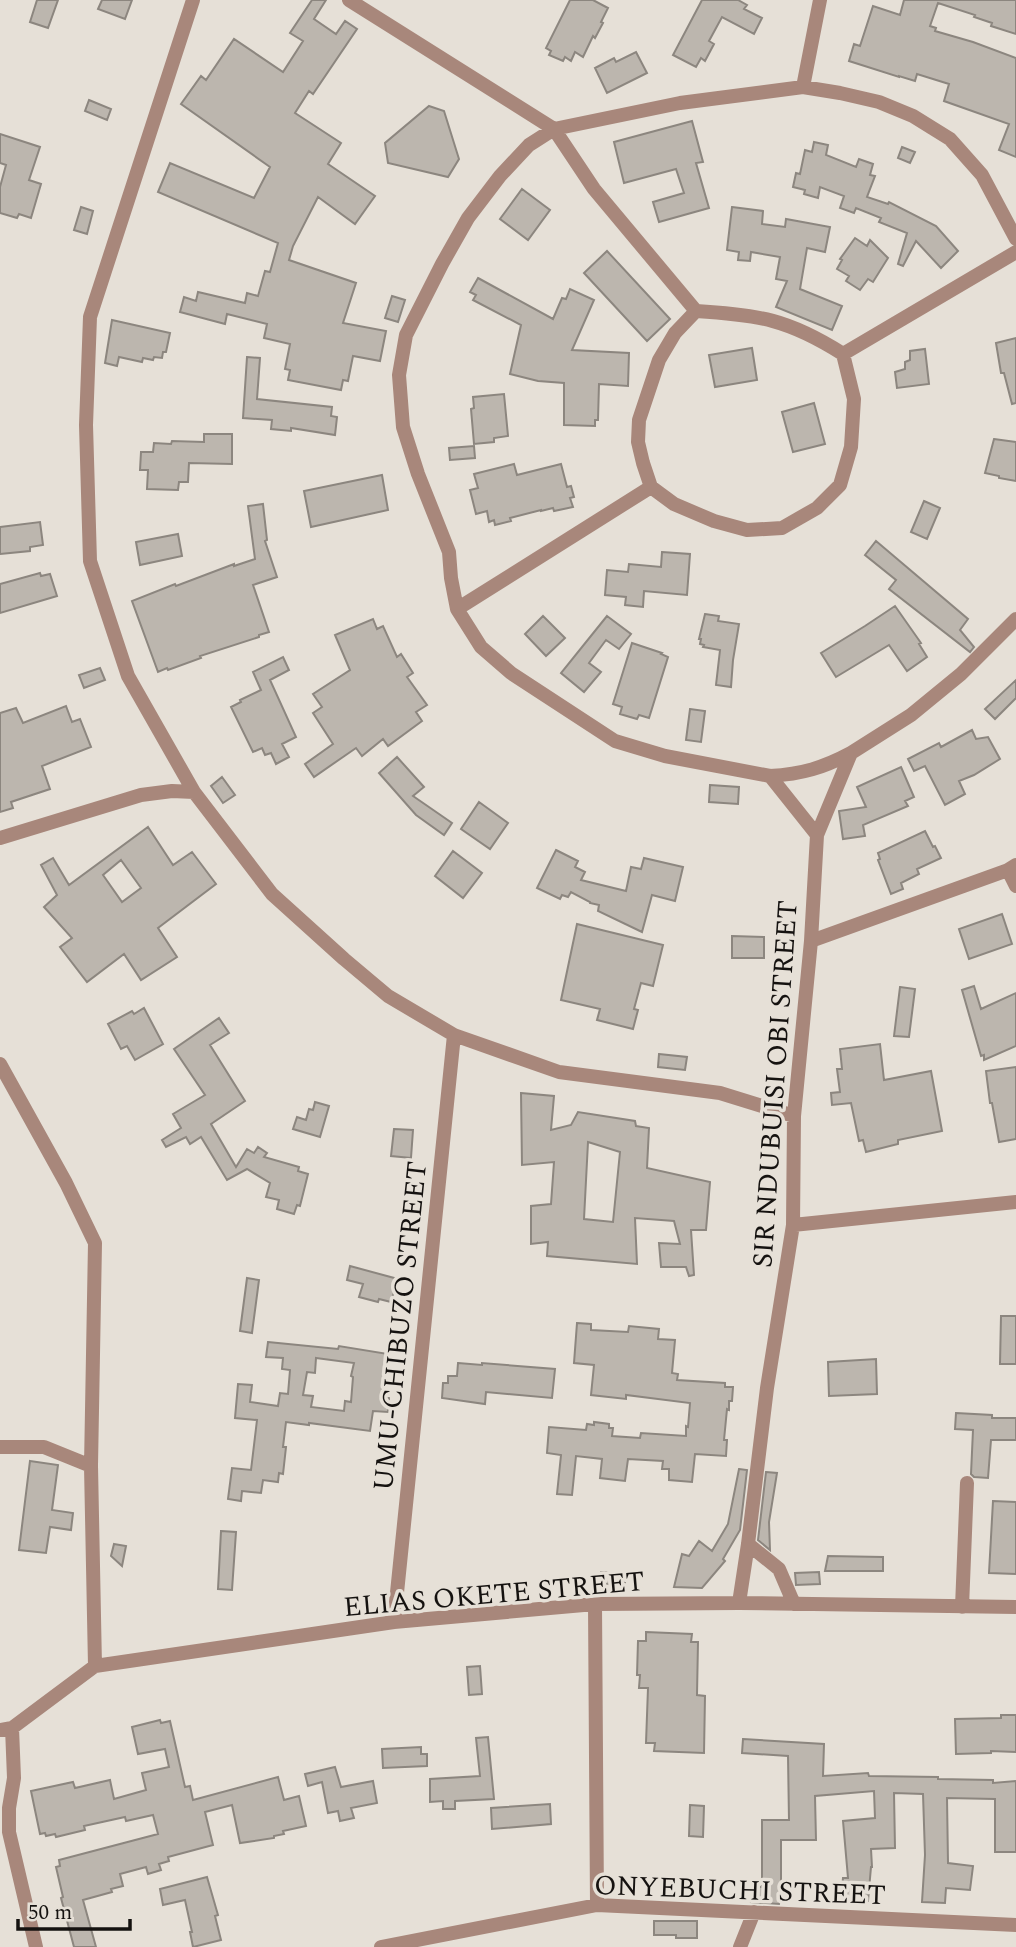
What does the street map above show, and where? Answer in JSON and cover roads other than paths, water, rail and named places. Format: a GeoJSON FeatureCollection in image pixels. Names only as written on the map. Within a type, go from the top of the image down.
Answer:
{"type":"FeatureCollection","features":[{"type":"Feature","properties":{"kind":"street"},"geometry":{"type":"LineString","coordinates":[[193,0],[90,317],[86,425],[90,561],[128,676],[194,792],[272,894],[388,996],[454,1035],[559,1072],[720,1093],[794,1116]]}},
{"type":"Feature","properties":{"kind":"street"},"geometry":{"type":"LineString","coordinates":[[349,0],[554,130],[594,189],[696,311],[740,314],[783,322],[803,330],[843,354],[853,399],[851,447],[840,485],[817,508],[782,528],[747,530],[714,521],[674,504],[651,487],[638,442],[639,420],[659,360],[675,333],[696,311]]}},
{"type":"Feature","properties":{"kind":"street"},"geometry":{"type":"LineString","coordinates":[[803,87],[820,0]]}},
{"type":"Feature","properties":{"kind":"street"},"geometry":{"type":"LineString","coordinates":[[1016,239],[982,175],[950,139],[913,116],[879,102],[803,87],[680,103],[554,130],[529,145],[500,176],[468,218],[406,335],[399,375],[403,427],[418,474],[449,552],[457,609],[481,646],[511,673],[615,741],[665,756],[770,776],[814,770],[851,753],[911,715],[961,674],[1016,619]]}},
{"type":"Feature","properties":{"kind":"street"},"geometry":{"type":"LineString","coordinates":[[843,354],[1016,252]]}},
{"type":"Feature","properties":{"kind":"street"},"geometry":{"type":"LineString","coordinates":[[457,609],[651,487]]}},
{"type":"Feature","properties":{"kind":"street","name":"SIR NDUBUISI OBI STREET"},"geometry":{"type":"LineString","coordinates":[[739,1604],[767,1388],[793,1225],[794,1116],[811,940],[817,835],[851,753]]}},
{"type":"Feature","properties":{"kind":"street"},"geometry":{"type":"LineString","coordinates":[[770,776],[817,835]]}},
{"type":"Feature","properties":{"kind":"street"},"geometry":{"type":"LineString","coordinates":[[0,838],[141,795],[172,791],[194,792]]}},
{"type":"Feature","properties":{"kind":"street"},"geometry":{"type":"LineString","coordinates":[[811,940],[1012,867],[1016,886]]}},
{"type":"Feature","properties":{"kind":"street","name":"UMU-CHIBUZO STREET"},"geometry":{"type":"LineString","coordinates":[[394,1622],[454,1035]]}},
{"type":"Feature","properties":{"kind":"street"},"geometry":{"type":"LineString","coordinates":[[0,1064],[66,1183],[95,1242],[91,1466],[95,1665]]}},
{"type":"Feature","properties":{"kind":"street"},"geometry":{"type":"LineString","coordinates":[[793,1225],[1016,1202]]}},
{"type":"Feature","properties":{"kind":"street"},"geometry":{"type":"LineString","coordinates":[[0,1447],[44,1447],[91,1466]]}},
{"type":"Feature","properties":{"kind":"street"},"geometry":{"type":"LineString","coordinates":[[962,1606],[967,1483]]}},
{"type":"Feature","properties":{"kind":"street"},"geometry":{"type":"LineString","coordinates":[[748,1545],[779,1569],[794,1604]]}},
{"type":"Feature","properties":{"kind":"street"},"geometry":{"type":"LineString","coordinates":[[595,1604],[597,1905]]}},
{"type":"Feature","properties":{"kind":"street","name":"ELIAS OKETE STREET"},"geometry":{"type":"LineString","coordinates":[[6,1729],[95,1665],[394,1622],[595,1604],[1016,1607]]}},
{"type":"Feature","properties":{"kind":"street"},"geometry":{"type":"LineString","coordinates":[[6,1729],[14,1778],[9,1808],[9,1832],[36,1947]]}},
{"type":"Feature","properties":{"kind":"street","name":"ONYEBUCHI STREET"},"geometry":{"type":"LineString","coordinates":[[381,1947],[442,1941],[597,1905],[1016,1925]]}},
{"type":"Feature","properties":{"kind":"street"},"geometry":{"type":"LineString","coordinates":[[740,1947],[754,1912]]}}]}
